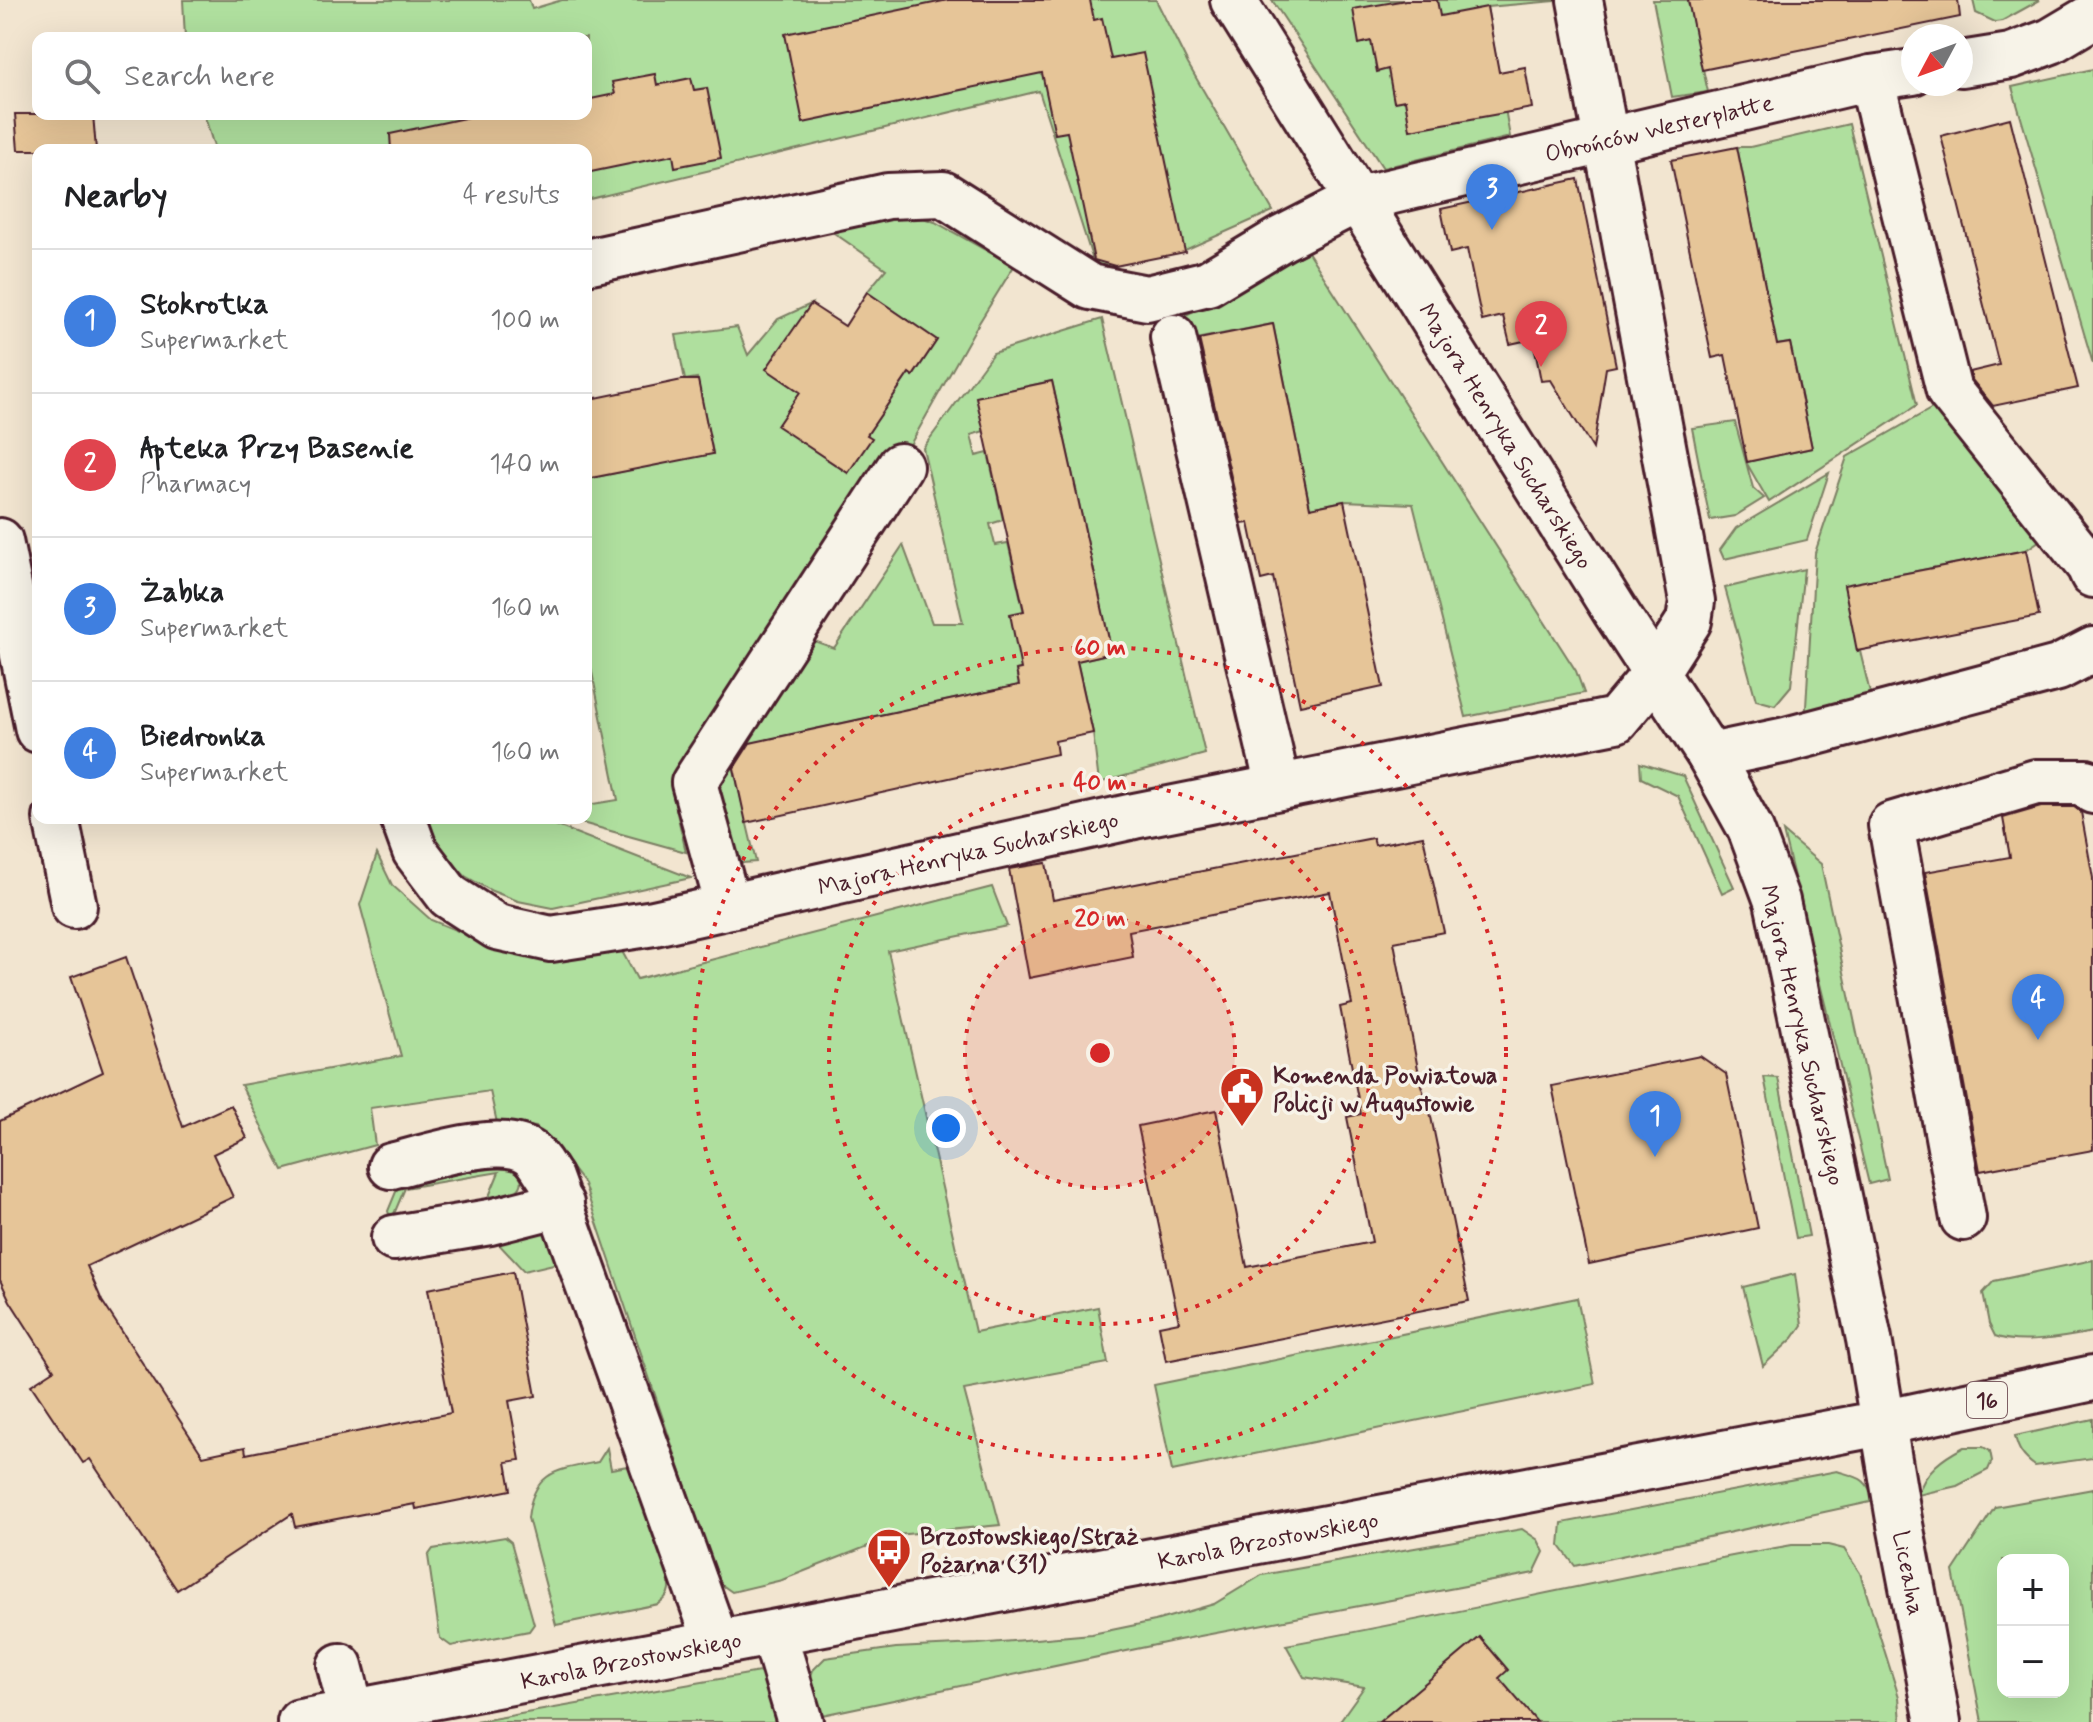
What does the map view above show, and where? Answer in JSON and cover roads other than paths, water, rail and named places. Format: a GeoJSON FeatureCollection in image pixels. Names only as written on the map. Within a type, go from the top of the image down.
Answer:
{"type":"FeatureCollection","features":[{"type":"Feature","properties":{"kind":"street","name":"Majora Henryka Sucharskiego"},"geometry":{"type":"LineString","coordinates":[[1233,0],[1615,611],[1657,671],[1750,828],[1777,901],[1869,1339],[1882,1423]]}},
{"type":"Feature","properties":{"kind":"street"},"geometry":{"type":"LineString","coordinates":[[1580,0],[1692,601],[1689,621],[1657,671]]}},
{"type":"Feature","properties":{"kind":"street"},"geometry":{"type":"LineString","coordinates":[[1973,62],[2011,56],[2051,41],[2093,16]]}},
{"type":"Feature","properties":{"kind":"street","name":"Obrońców Westerplatte"},"geometry":{"type":"LineString","coordinates":[[1359,199],[1892,75]]}},
{"type":"Feature","properties":{"kind":"street"},"geometry":{"type":"LineString","coordinates":[[1892,75],[1949,391],[2093,575]]}},
{"type":"Feature","properties":{"kind":"street"},"geometry":{"type":"LineString","coordinates":[[592,261],[888,196],[943,194],[1090,287],[1147,298],[1208,283],[1281,239],[1359,199]]}},
{"type":"Feature","properties":{"kind":"street"},"geometry":{"type":"LineString","coordinates":[[1173,337],[1278,787]]}},
{"type":"Feature","properties":{"kind":"street"},"geometry":{"type":"LineString","coordinates":[[728,906],[694,783],[900,466]]}},
{"type":"Feature","properties":{"kind":"street"},"geometry":{"type":"LineString","coordinates":[[0,541],[32,700]]}},
{"type":"Feature","properties":{"kind":"street"},"geometry":{"type":"LineString","coordinates":[[1710,756],[1786,740],[2058,668],[2093,650]]}},
{"type":"Feature","properties":{"kind":"street","name":"Majora Henryka Sucharskiego"},"geometry":{"type":"LineString","coordinates":[[405,824],[415,851],[449,896],[497,927],[551,939],[654,923],[1134,816],[1616,720],[1657,671]]}},
{"type":"Feature","properties":{"kind":"street"},"geometry":{"type":"LineString","coordinates":[[1963,1218],[1891,825],[2036,782],[2086,782],[2093,791]]}},
{"type":"Feature","properties":{"kind":"street"},"geometry":{"type":"LineString","coordinates":[[57,824],[74,906]]}},
{"type":"Feature","properties":{"kind":"street"},"geometry":{"type":"LineString","coordinates":[[391,1166],[489,1144],[512,1144],[532,1153],[550,1178],[717,1644]]}},
{"type":"Feature","properties":{"kind":"street"},"geometry":{"type":"LineString","coordinates":[[394,1238],[490,1222],[561,1204]]}},
{"type":"Feature","properties":{"kind":"street","name":"Karola Brzostowskiego"},"geometry":{"type":"LineString","coordinates":[[300,1722],[1882,1423],[2093,1378]]}},
{"type":"Feature","properties":{"kind":"street","name":"Licealna"},"geometry":{"type":"LineString","coordinates":[[1882,1423],[1938,1722]]}},
{"type":"Feature","properties":{"kind":"street"},"geometry":{"type":"LineString","coordinates":[[774,1634],[800,1722]]}},
{"type":"Feature","properties":{"kind":"street"},"geometry":{"type":"LineString","coordinates":[[340,1666],[352,1713]]}},
{"type":"Feature","properties":{"kind":"place","name":"Żabka"},"geometry":{"type":"Point","coordinates":[1492,230]}},
{"type":"Feature","properties":{"kind":"place","name":"Apteka Przy Basenie"},"geometry":{"type":"Point","coordinates":[1541,367]}},
{"type":"Feature","properties":{"kind":"place","name":"Biedronka"},"geometry":{"type":"Point","coordinates":[2038,1040]}},
{"type":"Feature","properties":{"kind":"place","name":"Komenda Powiatowa Policji w Augustowie"},"geometry":{"type":"Point","coordinates":[1242,1128]}},
{"type":"Feature","properties":{"kind":"place","name":"Stokrotka"},"geometry":{"type":"Point","coordinates":[1655,1157]}},
{"type":"Feature","properties":{"kind":"place","name":"Brzostowskiego/Straż Pożarna (31)"},"geometry":{"type":"Point","coordinates":[889,1589]}}]}
